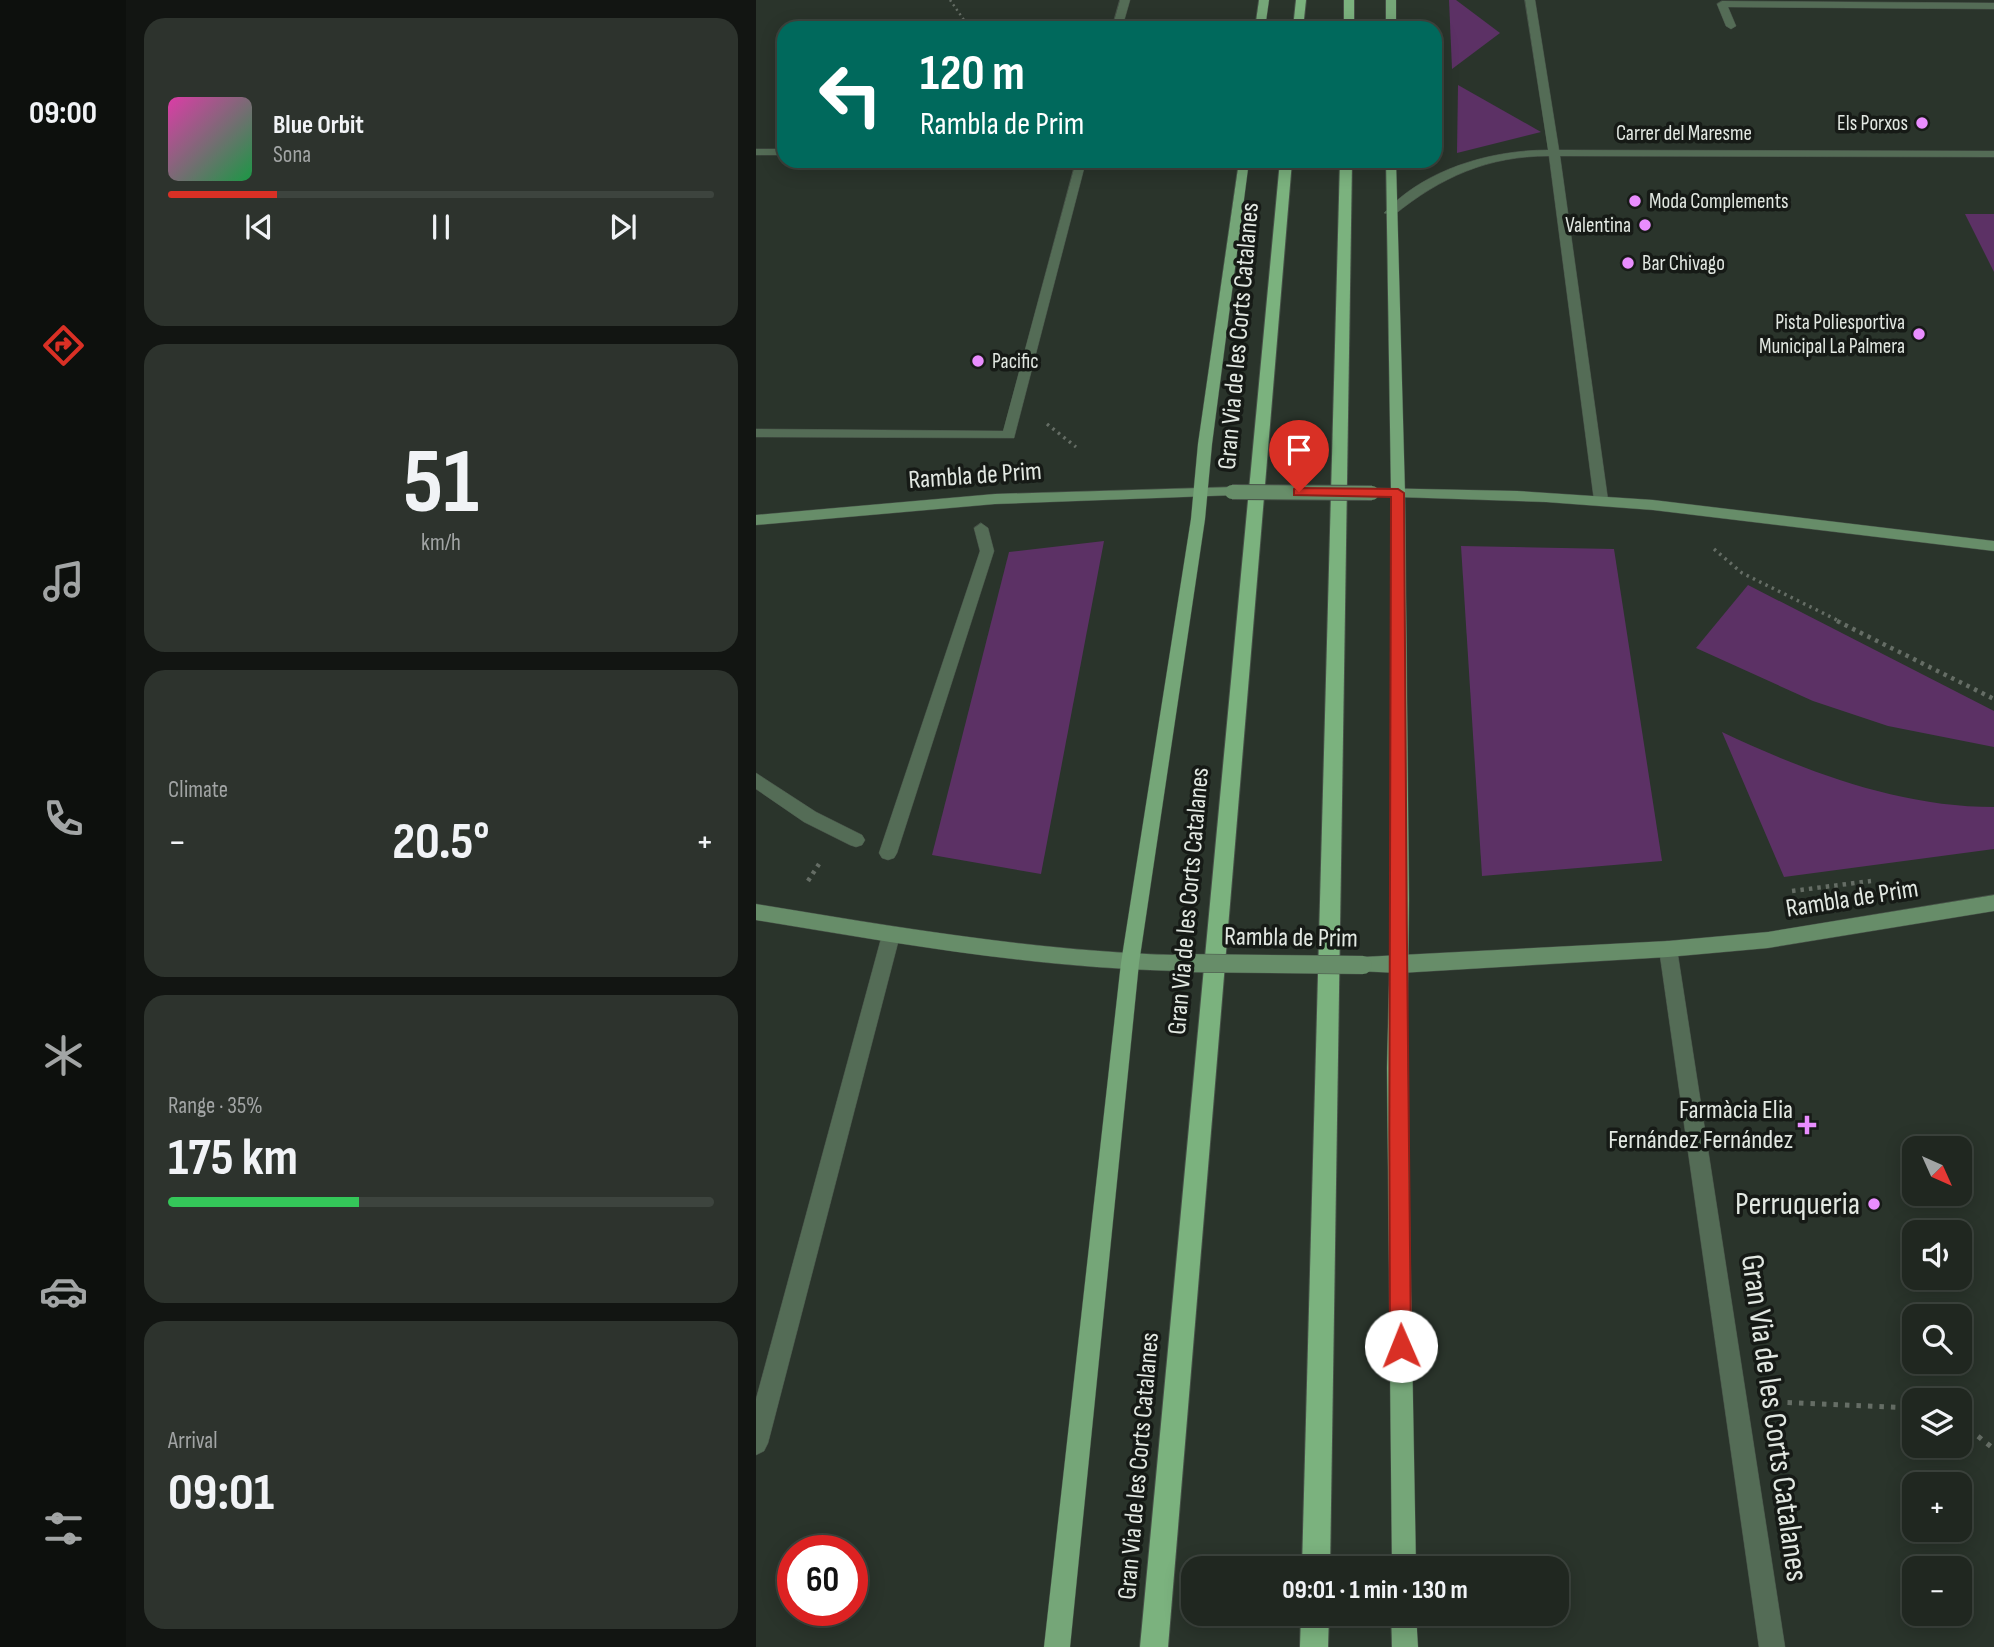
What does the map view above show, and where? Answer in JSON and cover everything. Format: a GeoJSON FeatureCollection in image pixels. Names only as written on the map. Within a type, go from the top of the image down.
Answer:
{"type":"FeatureCollection","features":[{"type":"Feature","properties":{"kind":"highway"},"geometry":{"type":"LineString","coordinates":[[1299,21],[1301,0]]}},
{"type":"Feature","properties":{"kind":"highway"},"geometry":{"type":"LineString","coordinates":[[1349,0],[1349,21]]}},
{"type":"Feature","properties":{"kind":"highway","name":"Gran Via de les Corts Catalanes"},"geometry":{"type":"LineString","coordinates":[[1154,1647],[1285,168]]}},
{"type":"Feature","properties":{"kind":"highway"},"geometry":{"type":"LineString","coordinates":[[1316,1556],[1346,168]]}},
{"type":"Feature","properties":{"kind":"highway"},"geometry":{"type":"LineString","coordinates":[[1314,1647],[1315,1626]]}},
{"type":"Feature","properties":{"kind":"main road"},"geometry":{"type":"LineString","coordinates":[[1261,21],[1264,0]]}},
{"type":"Feature","properties":{"kind":"main road"},"geometry":{"type":"LineString","coordinates":[[1391,0],[1391,21]]}},
{"type":"Feature","properties":{"kind":"main road"},"geometry":{"type":"LineString","coordinates":[[1057,1647],[1130,963],[1196,532],[1199,492],[1243,168]]}},
{"type":"Feature","properties":{"kind":"main road"},"geometry":{"type":"LineString","coordinates":[[1391,168],[1398,493],[1400,965],[1397,1068],[1404,1556]]}},
{"type":"Feature","properties":{"kind":"main road","name":"Rambla de Prim"},"geometry":{"type":"LineString","coordinates":[[756,520],[995,499],[1199,492],[1492,494],[1601,500],[1718,511],[1994,546]]}},
{"type":"Feature","properties":{"kind":"main road","name":"Rambla de Prim"},"geometry":{"type":"LineString","coordinates":[[756,912],[891,935],[1130,963],[1400,965],[1668,949],[1768,940],[1994,903]]}},
{"type":"Feature","properties":{"kind":"main road"},"geometry":{"type":"LineString","coordinates":[[1405,1626],[1405,1647]]}},
{"type":"Feature","properties":{"kind":"street"},"geometry":{"type":"LineString","coordinates":[[1119,21],[1125,0]]}},
{"type":"Feature","properties":{"kind":"street"},"geometry":{"type":"LineString","coordinates":[[1530,0],[1554,152],[1601,500]]}},
{"type":"Feature","properties":{"kind":"street"},"geometry":{"type":"LineString","coordinates":[[1731,26],[1721,2],[1994,6]]}},
{"type":"Feature","properties":{"kind":"street"},"geometry":{"type":"LineString","coordinates":[[756,152],[777,152]]}},
{"type":"Feature","properties":{"kind":"street","name":"Carrer del Maresme"},"geometry":{"type":"LineString","coordinates":[[1390,213],[1412,194],[1457,170],[1497,157],[1554,152],[1994,153]]}},
{"type":"Feature","properties":{"kind":"street","name":"Rambla de Prim"},"geometry":{"type":"LineString","coordinates":[[756,433],[1009,435],[1079,168]]}},
{"type":"Feature","properties":{"kind":"street","name":"Rambla de Prim"},"geometry":{"type":"LineString","coordinates":[[888,853],[987,551],[981,528]]}},
{"type":"Feature","properties":{"kind":"street"},"geometry":{"type":"LineString","coordinates":[[756,780],[810,817],[856,840]]}},
{"type":"Feature","properties":{"kind":"street"},"geometry":{"type":"LineString","coordinates":[[756,1443],[891,935]]}},
{"type":"Feature","properties":{"kind":"street","name":"Gran Via de les Corts Catalanes"},"geometry":{"type":"LineString","coordinates":[[1668,949],[1772,1647]]}},
{"type":"Feature","properties":{"kind":"path"},"geometry":{"type":"LineString","coordinates":[[950,0],[964,21]]}},
{"type":"Feature","properties":{"kind":"path"},"geometry":{"type":"LineString","coordinates":[[1046,424],[1076,447]]}},
{"type":"Feature","properties":{"kind":"path"},"geometry":{"type":"LineString","coordinates":[[1714,549],[1742,573],[1994,699]]}},
{"type":"Feature","properties":{"kind":"path"},"geometry":{"type":"LineString","coordinates":[[1776,1402],[1902,1407]]}},
{"type":"Feature","properties":{"kind":"path"},"geometry":{"type":"LineString","coordinates":[[1972,1432],[1994,1450]]}},
{"type":"Feature","properties":{"kind":"shaded area"},"geometry":{"type":"Polygon","coordinates":[[[1449,0],[1456,0],[1500,33],[1452,69],[1449,0]]]}},
{"type":"Feature","properties":{"kind":"shaded area"},"geometry":{"type":"Polygon","coordinates":[[[1458,85],[1541,132],[1457,153],[1458,85]]]}},
{"type":"Feature","properties":{"kind":"shaded area"},"geometry":{"type":"Polygon","coordinates":[[[1965,214],[1994,214],[1994,272],[1965,214]]]}},
{"type":"Feature","properties":{"kind":"shaded area"},"geometry":{"type":"Polygon","coordinates":[[[1104,541],[1041,874],[932,855],[1009,552],[1104,541]]]}},
{"type":"Feature","properties":{"kind":"shaded area"},"geometry":{"type":"Polygon","coordinates":[[[1461,546],[1614,549],[1662,861],[1482,876],[1461,546]]]}},
{"type":"Feature","properties":{"kind":"shaded area"},"geometry":{"type":"Polygon","coordinates":[[[1748,585],[1994,711],[1994,747],[1888,726],[1813,701],[1696,648],[1748,585]]]}},
{"type":"Feature","properties":{"kind":"shaded area"},"geometry":{"type":"Polygon","coordinates":[[[1722,732],[1787,761],[1854,785],[1923,801],[1994,807],[1994,849],[1784,877],[1722,732]]]}},
{"type":"Feature","properties":{"kind":"place","name":"Els Porxos"},"geometry":{"type":"Point","coordinates":[1922,123]}},
{"type":"Feature","properties":{"kind":"place","name":"Moda Complements"},"geometry":{"type":"Point","coordinates":[1635,201]}},
{"type":"Feature","properties":{"kind":"place","name":"Valentina"},"geometry":{"type":"Point","coordinates":[1645,225]}},
{"type":"Feature","properties":{"kind":"place","name":"Bar Chivago"},"geometry":{"type":"Point","coordinates":[1628,263]}},
{"type":"Feature","properties":{"kind":"place","name":"Pista Poliesportiva Municipal La Palmera"},"geometry":{"type":"Point","coordinates":[1919,334]}},
{"type":"Feature","properties":{"kind":"place","name":"Pacific"},"geometry":{"type":"Point","coordinates":[978,361]}},
{"type":"Feature","properties":{"kind":"place","name":"Farmàcia Elia Fernández Fernández"},"geometry":{"type":"Point","coordinates":[1807,1125]}},
{"type":"Feature","properties":{"kind":"place","name":"Perruqueria"},"geometry":{"type":"Point","coordinates":[1874,1204]}},
{"type":"Feature","properties":{"kind":"route"},"geometry":{"type":"LineString","coordinates":[[1299,492],[1398,493],[1400,944],[1397,1068],[1401,1346]]}}]}
